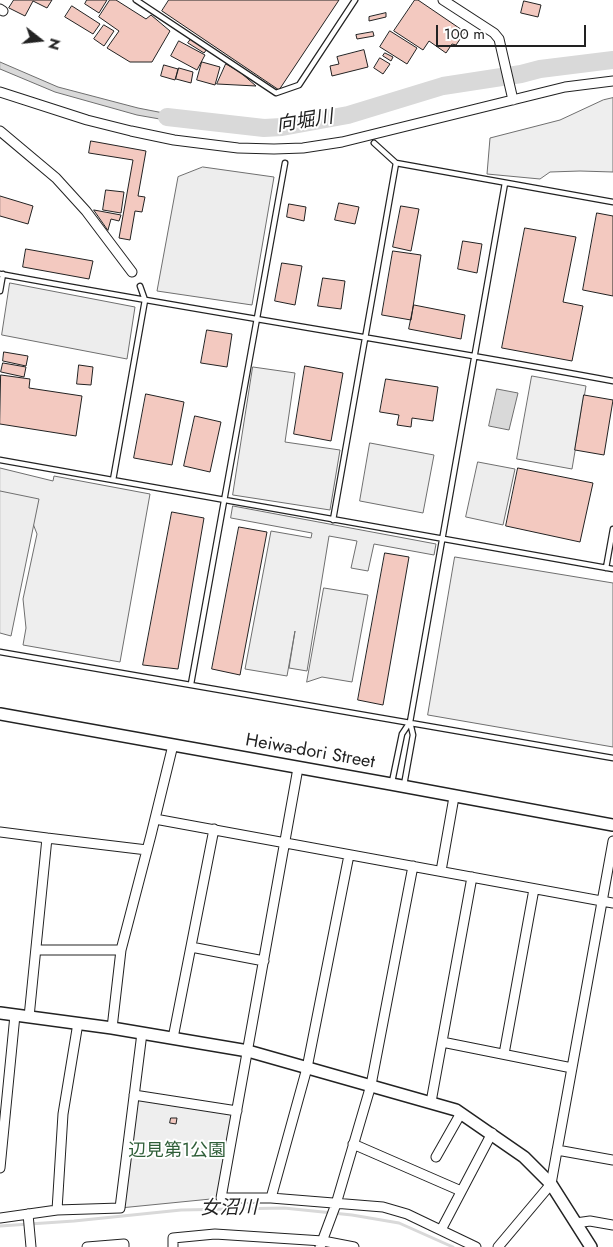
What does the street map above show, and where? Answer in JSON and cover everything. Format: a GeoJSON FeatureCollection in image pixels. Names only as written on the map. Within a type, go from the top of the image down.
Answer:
{"type":"FeatureCollection","features":[{"type":"Feature","properties":{"kind":"street"},"geometry":{"type":"LineString","coordinates":[[443,0],[494,33],[499,39],[512,96]]}},
{"type":"Feature","properties":{"kind":"street"},"geometry":{"type":"LineString","coordinates":[[0,92],[87,120],[131,131],[183,141],[238,148],[274,149],[303,148],[342,142],[512,96],[613,81]]}},
{"type":"Feature","properties":{"kind":"street"},"geometry":{"type":"LineString","coordinates":[[0,131],[56,178],[86,210],[132,272]]}},
{"type":"Feature","properties":{"kind":"street","name":"Heiwa-dori Street"},"geometry":{"type":"LineString","coordinates":[[0,714],[613,825]]}},
{"type":"Feature","properties":{"kind":"street"},"geometry":{"type":"LineString","coordinates":[[112,1028],[121,950],[173,745]]}},
{"type":"Feature","properties":{"kind":"street"},"geometry":{"type":"LineString","coordinates":[[298,768],[221,1198],[271,1198],[383,1207],[407,1214],[476,1247]]}},
{"type":"Feature","properties":{"kind":"street"},"geometry":{"type":"LineString","coordinates":[[441,871],[454,797]]}},
{"type":"Feature","properties":{"kind":"street"},"geometry":{"type":"LineString","coordinates":[[155,818],[613,903]]}},
{"type":"Feature","properties":{"kind":"street"},"geometry":{"type":"LineString","coordinates":[[173,1038],[214,830]]}},
{"type":"Feature","properties":{"kind":"street"},"geometry":{"type":"LineString","coordinates":[[0,832],[147,850]]}},
{"type":"Feature","properties":{"kind":"street"},"geometry":{"type":"LineString","coordinates":[[29,1017],[47,838]]}},
{"type":"Feature","properties":{"kind":"street"},"geometry":{"type":"LineString","coordinates":[[498,1247],[551,1184],[613,842]]}},
{"type":"Feature","properties":{"kind":"street"},"geometry":{"type":"LineString","coordinates":[[271,1198],[307,1068],[349,854]]}},
{"type":"Feature","properties":{"kind":"street"},"geometry":{"type":"LineString","coordinates":[[322,1244],[336,1204],[370,1085],[412,866]]}},
{"type":"Feature","properties":{"kind":"street"},"geometry":{"type":"LineString","coordinates":[[431,1102],[472,877]]}},
{"type":"Feature","properties":{"kind":"street"},"geometry":{"type":"LineString","coordinates":[[504,1054],[534,888]]}},
{"type":"Feature","properties":{"kind":"street"},"geometry":{"type":"LineString","coordinates":[[191,947],[264,961]]}},
{"type":"Feature","properties":{"kind":"street"},"geometry":{"type":"LineString","coordinates":[[36,950],[121,950]]}},
{"type":"Feature","properties":{"kind":"street"},"geometry":{"type":"LineString","coordinates":[[0,1013],[112,1028],[248,1051],[456,1110],[492,1133],[524,1157],[551,1184],[591,1247]]}},
{"type":"Feature","properties":{"kind":"street"},"geometry":{"type":"LineString","coordinates":[[0,1168],[15,1015]]}},
{"type":"Feature","properties":{"kind":"street"},"geometry":{"type":"LineString","coordinates":[[57,1210],[63,1114],[78,1023]]}},
{"type":"Feature","properties":{"kind":"street"},"geometry":{"type":"LineString","coordinates":[[0,1218],[57,1210],[120,1208],[142,1033]]}},
{"type":"Feature","properties":{"kind":"street"},"geometry":{"type":"LineString","coordinates":[[442,1042],[572,1068]]}},
{"type":"Feature","properties":{"kind":"street"},"geometry":{"type":"LineString","coordinates":[[134,1095],[237,1111]]}},
{"type":"Feature","properties":{"kind":"street"},"geometry":{"type":"LineString","coordinates":[[436,1157],[461,1113]]}},
{"type":"Feature","properties":{"kind":"street"},"geometry":{"type":"LineString","coordinates":[[440,1230],[492,1133]]}},
{"type":"Feature","properties":{"kind":"street"},"geometry":{"type":"LineString","coordinates":[[353,1144],[461,1191]]}},
{"type":"Feature","properties":{"kind":"street"},"geometry":{"type":"LineString","coordinates":[[557,1150],[613,1160]]}},
{"type":"Feature","properties":{"kind":"street"},"geometry":{"type":"LineString","coordinates":[[28,1214],[31,1247]]}},
{"type":"Feature","properties":{"kind":"street"},"geometry":{"type":"LineString","coordinates":[[576,1223],[590,1221],[613,1225]]}},
{"type":"Feature","properties":{"kind":"street"},"geometry":{"type":"LineString","coordinates":[[173,1247],[173,1238],[215,1234],[354,1247]]}},
{"type":"Feature","properties":{"kind":"street"},"geometry":{"type":"LineString","coordinates":[[86,1247],[124,1244],[124,1247]]}},
{"type":"Feature","properties":{"kind":"lane"},"geometry":{"type":"LineString","coordinates":[[136,0],[276,93],[299,85],[355,0]]}},
{"type":"Feature","properties":{"kind":"lane"},"geometry":{"type":"LineString","coordinates":[[374,143],[396,163],[613,202]]}},
{"type":"Feature","properties":{"kind":"lane"},"geometry":{"type":"LineString","coordinates":[[191,684],[285,163]]}},
{"type":"Feature","properties":{"kind":"lane"},"geometry":{"type":"LineString","coordinates":[[333,520],[396,163]]}},
{"type":"Feature","properties":{"kind":"lane"},"geometry":{"type":"LineString","coordinates":[[404,786],[413,735],[410,722],[505,183]]}},
{"type":"Feature","properties":{"kind":"lane"},"geometry":{"type":"LineString","coordinates":[[0,291],[2,274],[256,320],[365,336],[613,381]]}},
{"type":"Feature","properties":{"kind":"lane"},"geometry":{"type":"LineString","coordinates":[[112,480],[145,300],[140,286]]}},
{"type":"Feature","properties":{"kind":"lane"},"geometry":{"type":"LineString","coordinates":[[0,460],[613,569]]}},
{"type":"Feature","properties":{"kind":"lane"},"geometry":{"type":"LineString","coordinates":[[606,568],[613,529]]}},
{"type":"Feature","properties":{"kind":"lane"},"geometry":{"type":"LineString","coordinates":[[0,652],[613,758]]}},
{"type":"Feature","properties":{"kind":"lane"},"geometry":{"type":"LineString","coordinates":[[391,784],[402,734],[410,722]]}},
{"type":"Feature","properties":{"kind":"green space"},"geometry":{"type":"Polygon","coordinates":[[[613,98],[613,172],[550,172],[540,179],[487,174],[490,138],[560,120],[603,100],[613,98]]]}},
{"type":"Feature","properties":{"kind":"green space"},"geometry":{"type":"Polygon","coordinates":[[[253,367],[295,373],[285,442],[340,450],[330,510],[233,495],[253,367]]]}},
{"type":"Feature","properties":{"kind":"green space"},"geometry":{"type":"Polygon","coordinates":[[[532,376],[586,386],[572,469],[517,459],[532,376]]]}},
{"type":"Feature","properties":{"kind":"green space"},"geometry":{"type":"Polygon","coordinates":[[[370,443],[434,455],[423,513],[360,501],[370,443]]]}},
{"type":"Feature","properties":{"kind":"green space"},"geometry":{"type":"Polygon","coordinates":[[[0,468],[53,481],[54,476],[150,494],[120,662],[23,645],[26,628],[23,599],[37,534],[27,508],[0,506],[0,468]]]}},
{"type":"Feature","properties":{"kind":"green space"},"geometry":{"type":"Polygon","coordinates":[[[233,506],[436,544],[434,555],[374,544],[368,571],[351,568],[357,541],[329,536],[307,671],[289,668],[295,631],[287,676],[245,669],[271,531],[311,538],[312,533],[231,518],[233,506]]]}},
{"type":"Feature","properties":{"kind":"green space"},"geometry":{"type":"Polygon","coordinates":[[[455,557],[613,583],[613,747],[428,715],[455,557]]]}},
{"type":"Feature","properties":{"kind":"green space"},"geometry":{"type":"Polygon","coordinates":[[[324,588],[368,595],[352,682],[322,677],[307,682],[324,588]]]}},
{"type":"Feature","properties":{"kind":"green space","name":"辺見第1公園"},"geometry":{"type":"Polygon","coordinates":[[[134,1095],[237,1111],[221,1198],[120,1208],[134,1095]]]}},
{"type":"Feature","properties":{"kind":"shaded area"},"geometry":{"type":"Polygon","coordinates":[[[0,62],[58,87],[138,108],[189,118],[188,124],[137,115],[55,92],[0,69],[0,62]]]}},
{"type":"Feature","properties":{"kind":"shaded area"},"geometry":{"type":"Polygon","coordinates":[[[203,167],[274,177],[252,305],[157,291],[178,177],[203,167]]]}},
{"type":"Feature","properties":{"kind":"shaded area"},"geometry":{"type":"Polygon","coordinates":[[[10,283],[135,307],[127,359],[2,335],[10,283]]]}},
{"type":"Feature","properties":{"kind":"shaded area"},"geometry":{"type":"Polygon","coordinates":[[[497,389],[518,393],[509,430],[489,426],[497,389]]]}},
{"type":"Feature","properties":{"kind":"shaded area"},"geometry":{"type":"Polygon","coordinates":[[[478,462],[515,469],[503,525],[466,517],[478,462]]]}},
{"type":"Feature","properties":{"kind":"shaded area"},"geometry":{"type":"Polygon","coordinates":[[[0,491],[39,499],[11,636],[0,633],[0,491]]]}},
{"type":"Feature","properties":{"kind":"building"},"geometry":{"type":"Polygon","coordinates":[[[14,0],[52,0],[47,8],[33,1],[25,16],[9,8],[14,0]]]}},
{"type":"Feature","properties":{"kind":"building"},"geometry":{"type":"Polygon","coordinates":[[[87,0],[107,0],[99,13],[85,4],[87,0]]]}},
{"type":"Feature","properties":{"kind":"building"},"geometry":{"type":"Polygon","coordinates":[[[110,0],[116,0],[146,19],[151,15],[170,31],[152,62],[130,62],[107,48],[119,31],[99,17],[110,0]]]}},
{"type":"Feature","properties":{"kind":"building"},"geometry":{"type":"Polygon","coordinates":[[[169,0],[339,0],[279,90],[162,11],[169,0]]]}},
{"type":"Feature","properties":{"kind":"building"},"geometry":{"type":"Polygon","coordinates":[[[415,0],[418,0],[465,32],[456,45],[452,44],[446,53],[429,41],[423,50],[394,31],[415,0]]]}},
{"type":"Feature","properties":{"kind":"building"},"geometry":{"type":"Polygon","coordinates":[[[524,1],[541,5],[538,17],[521,13],[524,1]]]}},
{"type":"Feature","properties":{"kind":"building"},"geometry":{"type":"Polygon","coordinates":[[[72,6],[100,24],[93,34],[65,17],[72,6]]]}},
{"type":"Feature","properties":{"kind":"building"},"geometry":{"type":"Polygon","coordinates":[[[386,13],[386,17],[369,21],[369,17],[386,13]]]}},
{"type":"Feature","properties":{"kind":"building"},"geometry":{"type":"Polygon","coordinates":[[[104,25],[114,31],[104,46],[94,39],[104,25]]]}},
{"type":"Feature","properties":{"kind":"building"},"geometry":{"type":"Polygon","coordinates":[[[390,31],[417,48],[407,64],[380,47],[390,31]]]}},
{"type":"Feature","properties":{"kind":"building"},"geometry":{"type":"Polygon","coordinates":[[[373,32],[374,36],[357,39],[356,35],[373,32]]]}},
{"type":"Feature","properties":{"kind":"building"},"geometry":{"type":"Polygon","coordinates":[[[191,39],[207,49],[204,53],[188,43],[191,39]]]}},
{"type":"Feature","properties":{"kind":"building"},"geometry":{"type":"Polygon","coordinates":[[[179,41],[205,55],[197,70],[171,56],[179,41]]]}},
{"type":"Feature","properties":{"kind":"building"},"geometry":{"type":"Polygon","coordinates":[[[364,50],[368,67],[332,76],[330,66],[339,64],[337,57],[364,50]]]}},
{"type":"Feature","properties":{"kind":"building"},"geometry":{"type":"Polygon","coordinates":[[[385,53],[393,57],[391,61],[383,56],[385,53]]]}},
{"type":"Feature","properties":{"kind":"building"},"geometry":{"type":"Polygon","coordinates":[[[380,58],[390,64],[383,74],[374,68],[380,58]]]}},
{"type":"Feature","properties":{"kind":"building"},"geometry":{"type":"Polygon","coordinates":[[[202,62],[220,67],[215,85],[197,80],[202,62]]]}},
{"type":"Feature","properties":{"kind":"building"},"geometry":{"type":"Polygon","coordinates":[[[226,64],[240,72],[256,86],[217,84],[226,64]]]}},
{"type":"Feature","properties":{"kind":"building"},"geometry":{"type":"Polygon","coordinates":[[[164,65],[178,69],[175,80],[161,76],[164,65]]]}},
{"type":"Feature","properties":{"kind":"building"},"geometry":{"type":"Polygon","coordinates":[[[179,68],[193,72],[191,83],[176,79],[179,68]]]}},
{"type":"Feature","properties":{"kind":"building"},"geometry":{"type":"Polygon","coordinates":[[[91,141],[146,151],[138,196],[145,197],[142,212],[135,211],[130,240],[119,238],[133,160],[89,153],[91,141]]]}},
{"type":"Feature","properties":{"kind":"building"},"geometry":{"type":"Polygon","coordinates":[[[106,190],[124,192],[121,213],[103,210],[106,190]]]}},
{"type":"Feature","properties":{"kind":"building"},"geometry":{"type":"Polygon","coordinates":[[[0,196],[33,206],[28,224],[0,216],[0,196]]]}},
{"type":"Feature","properties":{"kind":"building"},"geometry":{"type":"Polygon","coordinates":[[[339,203],[359,207],[355,224],[335,220],[339,203]]]}},
{"type":"Feature","properties":{"kind":"building"},"geometry":{"type":"Polygon","coordinates":[[[289,204],[306,207],[304,221],[287,217],[289,204]]]}},
{"type":"Feature","properties":{"kind":"building"},"geometry":{"type":"Polygon","coordinates":[[[401,206],[419,209],[411,251],[393,247],[401,206]]]}},
{"type":"Feature","properties":{"kind":"building"},"geometry":{"type":"Polygon","coordinates":[[[94,210],[121,215],[119,221],[111,219],[108,230],[94,210]]]}},
{"type":"Feature","properties":{"kind":"building"},"geometry":{"type":"Polygon","coordinates":[[[597,213],[613,216],[613,296],[583,290],[597,213]]]}},
{"type":"Feature","properties":{"kind":"building"},"geometry":{"type":"Polygon","coordinates":[[[525,228],[576,237],[563,302],[583,306],[572,361],[502,348],[525,228]]]}},
{"type":"Feature","properties":{"kind":"building"},"geometry":{"type":"Polygon","coordinates":[[[463,241],[482,244],[477,273],[458,269],[463,241]]]}},
{"type":"Feature","properties":{"kind":"building"},"geometry":{"type":"Polygon","coordinates":[[[26,249],[93,261],[89,279],[23,267],[26,249]]]}},
{"type":"Feature","properties":{"kind":"building"},"geometry":{"type":"Polygon","coordinates":[[[393,251],[421,255],[411,320],[382,315],[393,251]]]}},
{"type":"Feature","properties":{"kind":"building"},"geometry":{"type":"Polygon","coordinates":[[[282,263],[302,266],[295,305],[275,301],[282,263]]]}},
{"type":"Feature","properties":{"kind":"building"},"geometry":{"type":"Polygon","coordinates":[[[323,278],[345,281],[341,309],[318,306],[323,278]]]}},
{"type":"Feature","properties":{"kind":"building"},"geometry":{"type":"Polygon","coordinates":[[[414,305],[465,315],[461,339],[409,329],[414,305]]]}},
{"type":"Feature","properties":{"kind":"building"},"geometry":{"type":"Polygon","coordinates":[[[207,330],[232,334],[227,367],[201,363],[207,330]]]}},
{"type":"Feature","properties":{"kind":"building"},"geometry":{"type":"Polygon","coordinates":[[[4,352],[28,356],[26,366],[3,361],[4,352]]]}},
{"type":"Feature","properties":{"kind":"building"},"geometry":{"type":"Polygon","coordinates":[[[3,363],[26,367],[24,377],[1,372],[3,363]]]}},
{"type":"Feature","properties":{"kind":"building"},"geometry":{"type":"Polygon","coordinates":[[[79,365],[93,367],[91,385],[77,384],[79,365]]]}},
{"type":"Feature","properties":{"kind":"building"},"geometry":{"type":"Polygon","coordinates":[[[305,366],[343,373],[331,441],[294,434],[305,366]]]}},
{"type":"Feature","properties":{"kind":"building"},"geometry":{"type":"Polygon","coordinates":[[[1,375],[30,379],[29,388],[82,396],[76,436],[0,424],[1,375]]]}},
{"type":"Feature","properties":{"kind":"building"},"geometry":{"type":"Polygon","coordinates":[[[386,379],[438,387],[433,421],[412,418],[411,427],[397,425],[399,415],[380,412],[386,379]]]}},
{"type":"Feature","properties":{"kind":"building"},"geometry":{"type":"Polygon","coordinates":[[[146,394],[184,402],[172,465],[134,458],[146,394]]]}},
{"type":"Feature","properties":{"kind":"building"},"geometry":{"type":"Polygon","coordinates":[[[584,395],[613,400],[604,455],[575,450],[584,395]]]}},
{"type":"Feature","properties":{"kind":"building"},"geometry":{"type":"Polygon","coordinates":[[[195,416],[221,422],[210,472],[184,466],[195,416]]]}},
{"type":"Feature","properties":{"kind":"building"},"geometry":{"type":"Polygon","coordinates":[[[518,468],[593,483],[580,542],[506,526],[518,468]]]}},
{"type":"Feature","properties":{"kind":"building"},"geometry":{"type":"Polygon","coordinates":[[[172,512],[204,518],[178,669],[143,665],[172,512]]]}},
{"type":"Feature","properties":{"kind":"building"},"geometry":{"type":"Polygon","coordinates":[[[239,527],[267,532],[240,675],[212,669],[239,527]]]}},
{"type":"Feature","properties":{"kind":"building"},"geometry":{"type":"Polygon","coordinates":[[[385,553],[409,557],[383,705],[358,700],[385,553]]]}},
{"type":"Feature","properties":{"kind":"building"},"geometry":{"type":"Polygon","coordinates":[[[171,1118],[177,1118],[176,1124],[170,1123],[171,1118]]]}},
{"type":"Feature","properties":{"kind":"waterway","name":"向堀川"},"geometry":{"type":"LineString","coordinates":[[167,117],[264,128],[282,127],[348,115],[443,86],[521,74],[540,69],[613,60]]}},
{"type":"Feature","properties":{"kind":"waterway","name":"女沼川"},"geometry":{"type":"LineString","coordinates":[[0,1226],[74,1221],[181,1210],[284,1208],[352,1215],[399,1223],[453,1247]]}}]}
